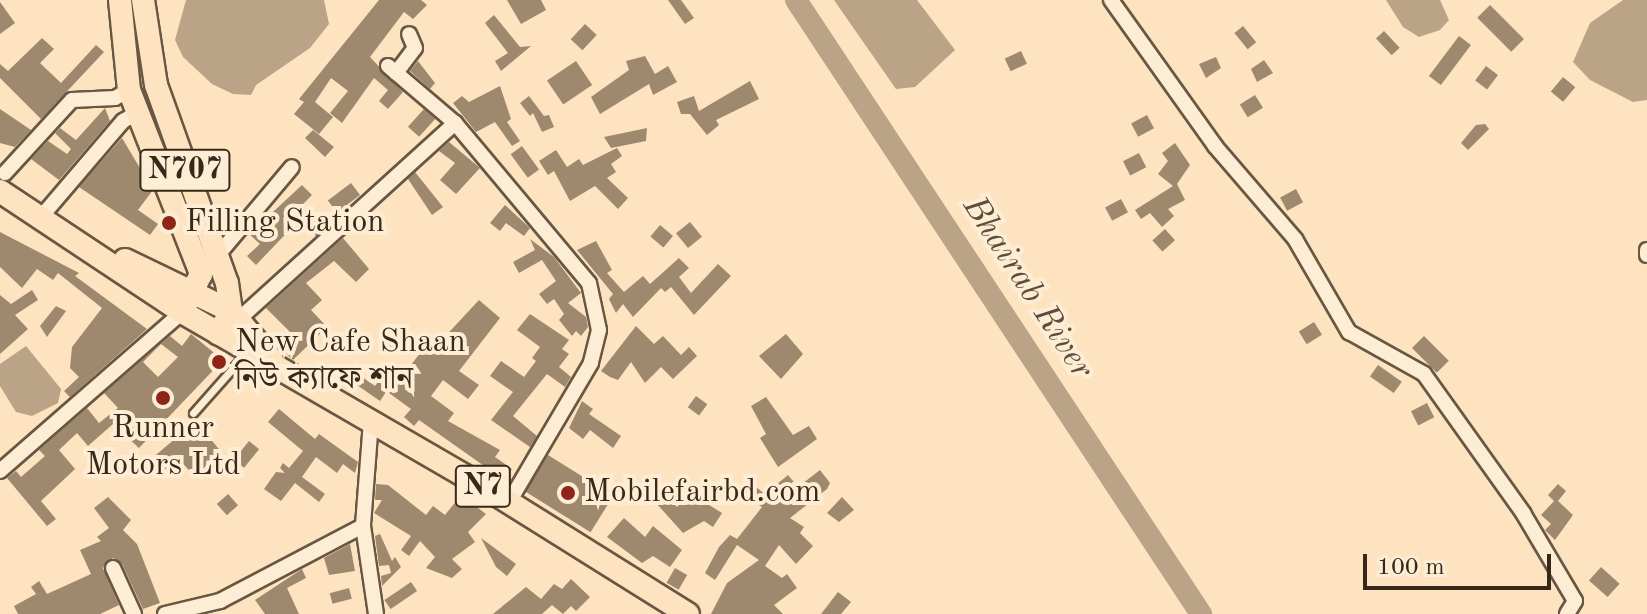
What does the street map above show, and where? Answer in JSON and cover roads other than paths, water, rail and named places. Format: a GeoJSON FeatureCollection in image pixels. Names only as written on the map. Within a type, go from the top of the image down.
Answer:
{"type":"FeatureCollection","features":[{"type":"Feature","properties":{"kind":"highway","name":"N707"},"geometry":{"type":"LineString","coordinates":[[120,0],[129,90],[201,274],[194,291]]}},
{"type":"Feature","properties":{"kind":"highway","name":"N707"},"geometry":{"type":"LineString","coordinates":[[143,0],[156,85],[235,315]]}},
{"type":"Feature","properties":{"kind":"highway","name":"N7"},"geometry":{"type":"LineString","coordinates":[[2,182],[182,312],[247,352],[275,363],[509,502],[688,614]]}},
{"type":"Feature","properties":{"kind":"highway","name":"N7"},"geometry":{"type":"LineString","coordinates":[[80,240],[194,291],[235,315],[275,363]]}},
{"type":"Feature","properties":{"kind":"highway"},"geometry":{"type":"LineString","coordinates":[[182,312],[194,291]]}},
{"type":"Feature","properties":{"kind":"highway"},"geometry":{"type":"LineString","coordinates":[[218,334],[235,315]]}},
{"type":"Feature","properties":{"kind":"street"},"geometry":{"type":"LineString","coordinates":[[1111,0],[1215,146],[1295,239],[1349,332],[1424,374],[1523,513],[1575,601],[1567,614]]}},
{"type":"Feature","properties":{"kind":"street"},"geometry":{"type":"LineString","coordinates":[[409,34],[415,48],[392,70],[455,123],[582,269],[599,330],[591,363],[509,502]]}},
{"type":"Feature","properties":{"kind":"street"},"geometry":{"type":"LineString","coordinates":[[2,182],[72,100],[115,98],[129,90]]}},
{"type":"Feature","properties":{"kind":"street"},"geometry":{"type":"LineString","coordinates":[[47,210],[123,121],[137,113]]}},
{"type":"Feature","properties":{"kind":"street"},"geometry":{"type":"LineString","coordinates":[[235,315],[455,123]]}},
{"type":"Feature","properties":{"kind":"street"},"geometry":{"type":"LineString","coordinates":[[217,256],[292,167]]}},
{"type":"Feature","properties":{"kind":"street"},"geometry":{"type":"LineString","coordinates":[[0,471],[182,312]]}},
{"type":"Feature","properties":{"kind":"street"},"geometry":{"type":"LineString","coordinates":[[371,421],[363,526],[376,614]]}},
{"type":"Feature","properties":{"kind":"street"},"geometry":{"type":"LineString","coordinates":[[165,614],[220,601],[363,526]]}},
{"type":"Feature","properties":{"kind":"street"},"geometry":{"type":"LineString","coordinates":[[113,568],[134,614]]}},
{"type":"Feature","properties":{"kind":"lane"},"geometry":{"type":"LineString","coordinates":[[193,413],[247,352]]}},
{"type":"Feature","properties":{"kind":"waterway","name":"Bhairab River"},"geometry":{"type":"LineString","coordinates":[[796,0],[1201,614]]}},
{"type":"Feature","properties":{"kind":"place","name":"Filling Station"},"geometry":{"type":"Point","coordinates":[169,223]}},
{"type":"Feature","properties":{"kind":"place","name":"New Cafe Shaan নিউ ক্যাফে শান"},"geometry":{"type":"Point","coordinates":[219,362]}},
{"type":"Feature","properties":{"kind":"place","name":"Runner Motors Ltd"},"geometry":{"type":"Point","coordinates":[163,398]}},
{"type":"Feature","properties":{"kind":"place","name":"Mobilefairbd.com"},"geometry":{"type":"Point","coordinates":[568,493]}}]}
